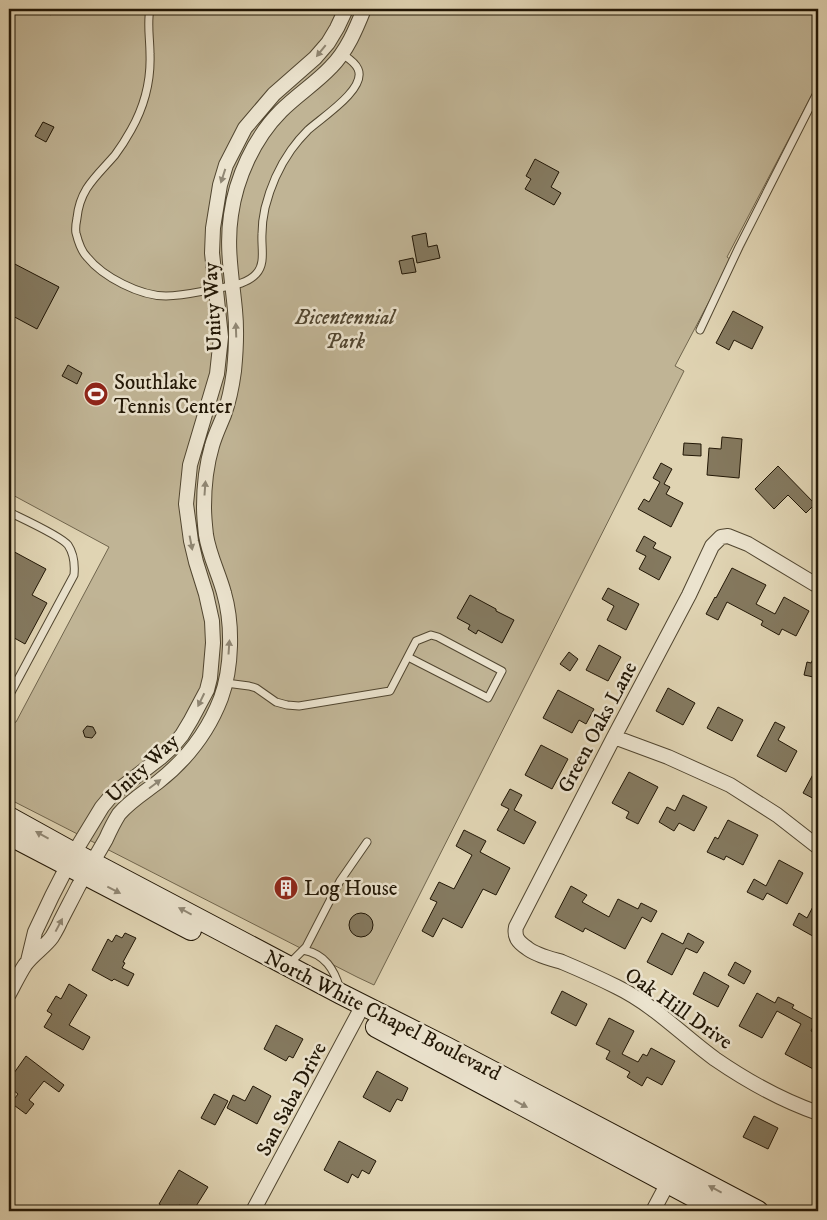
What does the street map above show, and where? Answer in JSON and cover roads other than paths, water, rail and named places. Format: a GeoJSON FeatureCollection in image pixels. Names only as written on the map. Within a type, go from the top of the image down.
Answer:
{"type":"FeatureCollection","features":[{"type":"Feature","properties":{"kind":"main road","name":"North White Chapel Boulevard"},"geometry":{"type":"LineString","coordinates":[[9,817],[80,864],[671,1175],[758,1211]]}},
{"type":"Feature","properties":{"kind":"main road","name":"North White Chapel Boulevard"},"geometry":{"type":"LineString","coordinates":[[9,835],[80,864],[287,966],[341,994],[360,1011]]}},
{"type":"Feature","properties":{"kind":"main road","name":"North White Chapel Boulevard"},"geometry":{"type":"LineString","coordinates":[[671,1175],[720,1211]]}},
{"type":"Feature","properties":{"kind":"street","name":"Unity Way"},"geometry":{"type":"LineString","coordinates":[[80,864],[98,813],[112,795],[172,747],[182,734],[207,690],[213,643],[212,622],[191,541],[186,504],[190,464],[217,374],[221,337],[212,253],[212,228],[220,185],[226,165],[245,128],[274,94],[315,58],[328,43],[346,9]]}},
{"type":"Feature","properties":{"kind":"street","name":"Unity Way"},"geometry":{"type":"LineString","coordinates":[[80,864],[120,814],[141,794],[183,760],[207,728],[222,694],[230,646],[230,626],[224,592],[206,535],[204,489],[211,450],[232,386],[236,338],[228,248],[230,215],[243,171],[252,150],[280,112],[332,66],[342,54],[352,38],[364,9]]}},
{"type":"Feature","properties":{"kind":"street","name":"Green Oaks Lane"},"geometry":{"type":"LineString","coordinates":[[516,939],[516,927],[689,595],[712,546],[721,537],[728,536],[748,544],[808,578],[818,586]]}},
{"type":"Feature","properties":{"kind":"street"},"geometry":{"type":"LineString","coordinates":[[210,678],[225,683]]}},
{"type":"Feature","properties":{"kind":"street"},"geometry":{"type":"LineString","coordinates":[[614,736],[668,757],[730,785],[777,815],[818,847]]}},
{"type":"Feature","properties":{"kind":"street"},"geometry":{"type":"LineString","coordinates":[[28,962],[34,932],[80,864]]}},
{"type":"Feature","properties":{"kind":"street"},"geometry":{"type":"LineString","coordinates":[[9,994],[28,962],[52,938],[80,864]]}},
{"type":"Feature","properties":{"kind":"street","name":"Oak Hill Drive"},"geometry":{"type":"LineString","coordinates":[[516,939],[528,950],[589,973],[634,995],[714,1058],[744,1078],[792,1104],[818,1113]]}},
{"type":"Feature","properties":{"kind":"street","name":"San Saba Drive"},"geometry":{"type":"LineString","coordinates":[[253,1211],[360,1011]]}},
{"type":"Feature","properties":{"kind":"street"},"geometry":{"type":"LineString","coordinates":[[653,1211],[671,1175]]}},
{"type":"Feature","properties":{"kind":"lane"},"geometry":{"type":"LineString","coordinates":[[150,9],[148,16],[150,55],[146,91],[132,128],[124,142],[84,191],[79,205],[76,231],[86,256],[96,266],[122,284],[150,294],[164,296],[182,295],[232,286],[251,280],[258,272],[262,264],[262,235],[265,208],[282,165],[291,150],[309,129],[345,99],[358,82],[360,75],[358,69],[354,62],[342,54]]}},
{"type":"Feature","properties":{"kind":"lane"},"geometry":{"type":"LineString","coordinates":[[700,330],[739,247],[818,91]]}},
{"type":"Feature","properties":{"kind":"lane"},"geometry":{"type":"LineString","coordinates":[[9,512],[66,542],[71,551],[74,564],[74,575],[9,696]]}},
{"type":"Feature","properties":{"kind":"lane"},"geometry":{"type":"LineString","coordinates":[[225,683],[256,688],[276,702],[299,706],[390,691],[416,641],[431,635],[502,670],[488,698],[408,657]]}},
{"type":"Feature","properties":{"kind":"lane"},"geometry":{"type":"LineString","coordinates":[[287,966],[306,947],[340,881],[368,842]]}},
{"type":"Feature","properties":{"kind":"lane"},"geometry":{"type":"LineString","coordinates":[[303,950],[312,952],[329,965],[341,994]]}},
{"type":"Feature","properties":{"kind":"place","name":"Southlake Tennis Center"},"geometry":{"type":"Point","coordinates":[96,394]}},
{"type":"Feature","properties":{"kind":"place","name":"Log House"},"geometry":{"type":"Point","coordinates":[286,888]}},
{"type":"Feature","properties":{"kind":"park label","name":"Bicentennial Park"},"geometry":{"type":"Point","coordinates":[345,329]}}]}
